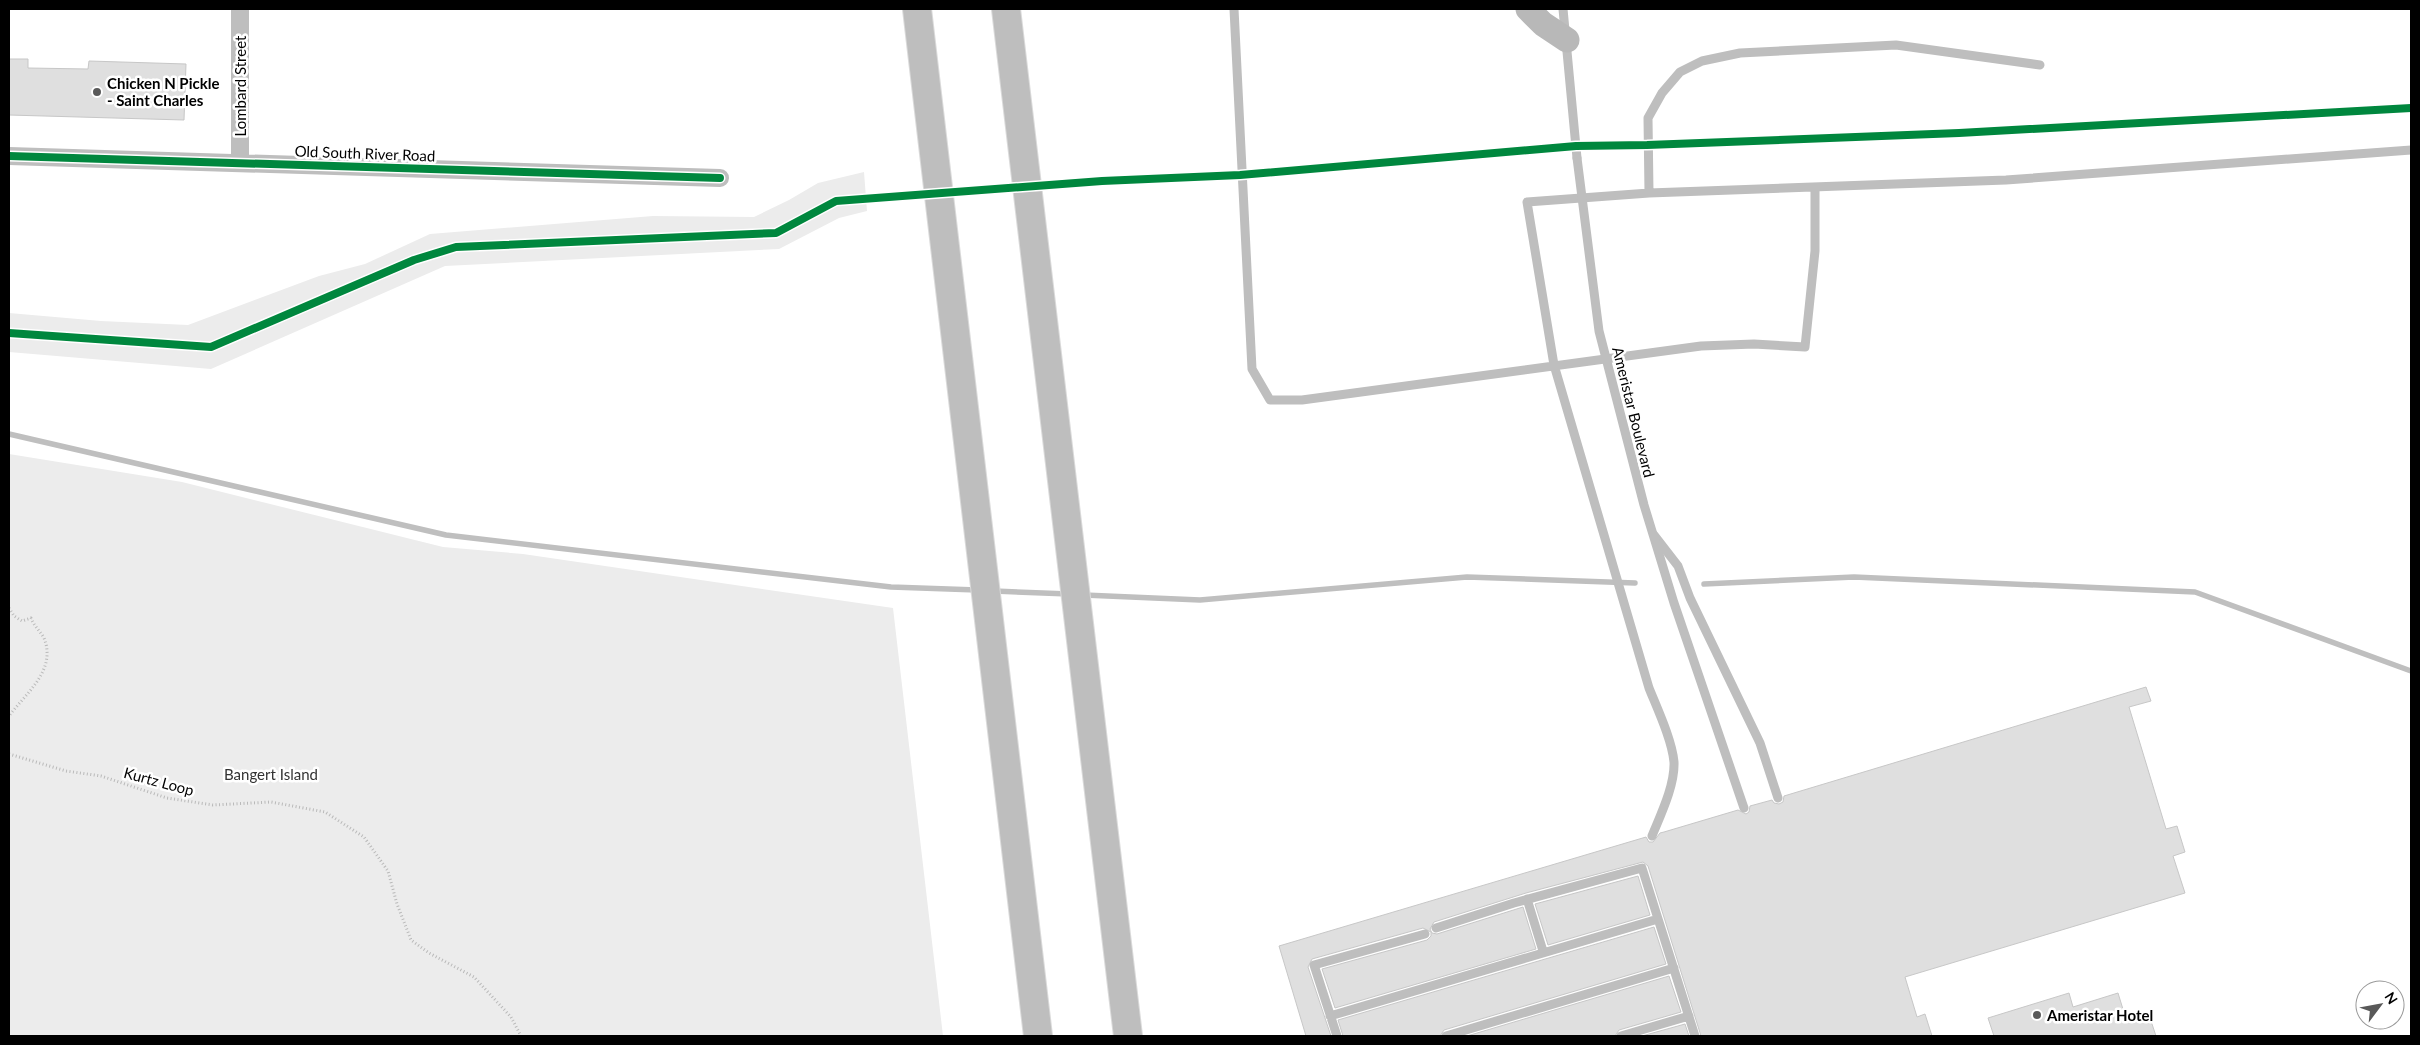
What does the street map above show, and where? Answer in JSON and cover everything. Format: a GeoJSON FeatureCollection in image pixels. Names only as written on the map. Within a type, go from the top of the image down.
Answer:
{"type":"FeatureCollection","features":[{"type":"Feature","properties":{"kind":"highway"},"geometry":{"type":"LineString","coordinates":[[917,9],[1038,1036]]}},
{"type":"Feature","properties":{"kind":"highway"},"geometry":{"type":"LineString","coordinates":[[1006,9],[1128,1036]]}},
{"type":"Feature","properties":{"kind":"street","name":"Lombard Street"},"geometry":{"type":"LineString","coordinates":[[240,9],[240,162]]}},
{"type":"Feature","properties":{"kind":"street"},"geometry":{"type":"LineString","coordinates":[[1528,9],[1567,45]]}},
{"type":"Feature","properties":{"kind":"street","name":"Old South River Road"},"geometry":{"type":"LineString","coordinates":[[9,156],[720,178]]}},
{"type":"Feature","properties":{"kind":"lane"},"geometry":{"type":"LineString","coordinates":[[1234,9],[1252,369],[1270,400],[1302,400],[1701,346],[1754,344],[1805,347],[1815,251],[1815,189]]}},
{"type":"Feature","properties":{"kind":"lane","name":"Ameristar Boulevard"},"geometry":{"type":"LineString","coordinates":[[1562,9],[1576,146],[1599,331],[1653,534],[1674,603],[1744,808]]}},
{"type":"Feature","properties":{"kind":"lane"},"geometry":{"type":"LineString","coordinates":[[1649,193],[1648,118],[1662,93],[1680,72],[1702,61],[1740,53],[1896,45],[2040,65]]}},
{"type":"Feature","properties":{"kind":"lane"},"geometry":{"type":"LineString","coordinates":[[1652,836],[1668,797],[1674,762],[1661,718],[1649,688],[1554,365],[1527,202],[1649,193],[1815,189],[2006,180],[2411,150]]}},
{"type":"Feature","properties":{"kind":"lane"},"geometry":{"type":"LineString","coordinates":[[1653,534],[1678,566],[1690,598],[1760,743],[1778,798]]}},
{"type":"Feature","properties":{"kind":"lane"},"geometry":{"type":"LineString","coordinates":[[1436,928],[1527,899],[1642,868],[1695,1036]]}},
{"type":"Feature","properties":{"kind":"lane"},"geometry":{"type":"LineString","coordinates":[[1527,899],[1543,952]]}},
{"type":"Feature","properties":{"kind":"lane"},"geometry":{"type":"LineString","coordinates":[[1330,1016],[1658,919]]}},
{"type":"Feature","properties":{"kind":"lane"},"geometry":{"type":"LineString","coordinates":[[1337,1036],[1314,965],[1425,934]]}},
{"type":"Feature","properties":{"kind":"lane"},"geometry":{"type":"LineString","coordinates":[[1446,1036],[1674,968]]}},
{"type":"Feature","properties":{"kind":"lane"},"geometry":{"type":"LineString","coordinates":[[1621,1036],[1689,1016]]}},
{"type":"Feature","properties":{"kind":"path"},"geometry":{"type":"LineString","coordinates":[[9,608],[14,616],[22,621],[31,618],[44,638],[48,655],[44,672],[9,716]]}},
{"type":"Feature","properties":{"kind":"green space"},"geometry":{"type":"Polygon","coordinates":[[[864,172],[867,211],[839,218],[779,249],[445,266],[211,369],[9,352],[9,313],[101,321],[188,325],[319,276],[365,264],[430,234],[653,216],[754,217],[818,183],[864,172]]]}},
{"type":"Feature","properties":{"kind":"green space","name":"Bangert Island"},"geometry":{"type":"Polygon","coordinates":[[[9,454],[182,482],[443,547],[523,554],[893,608],[943,1036],[9,1036],[9,454]]]}},
{"type":"Feature","properties":{"kind":"building","name":"Chicken N Pickle - Saint Charles"},"geometry":{"type":"Polygon","coordinates":[[[9,59],[28,59],[28,68],[88,69],[89,61],[186,64],[184,120],[9,115],[9,59]]]}},
{"type":"Feature","properties":{"kind":"building"},"geometry":{"type":"Polygon","coordinates":[[[2146,687],[2151,701],[2129,707],[2166,829],[2177,826],[2185,852],[2173,856],[2185,893],[1905,977],[1917,1017],[1925,1014],[1932,1036],[1701,1036],[1648,866],[1643,862],[1526,893],[1434,922],[1430,929],[1432,933],[1437,934],[1523,907],[1536,949],[1335,1008],[1322,969],[1427,940],[1431,936],[1431,932],[1423,928],[1312,959],[1308,967],[1331,1036],[1306,1036],[1279,946],[1646,837],[1649,842],[1653,842],[1660,833],[1738,810],[1746,814],[1749,812],[1750,806],[1772,800],[1774,803],[1779,804],[1783,802],[1784,796],[2146,687]]]}},
{"type":"Feature","properties":{"kind":"building"},"geometry":{"type":"Polygon","coordinates":[[[1638,876],[1650,915],[1548,945],[1535,904],[1638,876]]]}},
{"type":"Feature","properties":{"kind":"building"},"geometry":{"type":"Polygon","coordinates":[[[1654,927],[1666,964],[1444,1030],[1440,1036],[1343,1036],[1338,1020],[1654,927]]]}},
{"type":"Feature","properties":{"kind":"building"},"geometry":{"type":"Polygon","coordinates":[[[1669,976],[1681,1012],[1619,1030],[1615,1036],[1467,1036],[1669,976]]]}},
{"type":"Feature","properties":{"kind":"building","name":"Ameristar Hotel"},"geometry":{"type":"Polygon","coordinates":[[[2069,993],[2073,1007],[2118,993],[2126,1019],[2148,1012],[2156,1036],[1994,1036],[1988,1018],[2069,993]]]}},
{"type":"Feature","properties":{"kind":"building"},"geometry":{"type":"Polygon","coordinates":[[[1685,1024],[1689,1036],[1642,1036],[1685,1024]]]}},
{"type":"Feature","properties":{"kind":"waterway"},"geometry":{"type":"LineString","coordinates":[[9,434],[446,535],[891,587],[977,590]]}},
{"type":"Feature","properties":{"kind":"waterway"},"geometry":{"type":"LineString","coordinates":[[1084,595],[1200,600],[1467,577],[1635,583]]}},
{"type":"Feature","properties":{"kind":"waterway"},"geometry":{"type":"LineString","coordinates":[[1704,584],[1854,577],[2195,592],[2411,671]]}},
{"type":"Feature","properties":{"kind":"waterway"},"geometry":{"type":"LineString","coordinates":[[994,591],[1069,594]]}},
{"type":"Feature","properties":{"kind":"cycle path"},"geometry":{"type":"LineString","coordinates":[[9,333],[211,347],[414,260],[456,247],[776,233],[836,201],[1102,181],[1240,175],[1576,146],[1959,133],[2411,108]]}},
{"type":"Feature","properties":{"kind":"cycle path"},"geometry":{"type":"LineString","coordinates":[[9,156],[720,178]]}},
{"type":"Feature","properties":{"kind":"place","name":"Chicken N Pickle - Saint Charles"},"geometry":{"type":"Point","coordinates":[97,92]}},
{"type":"Feature","properties":{"kind":"place","name":"Ameristar Hotel"},"geometry":{"type":"Point","coordinates":[2037,1015]}}]}
